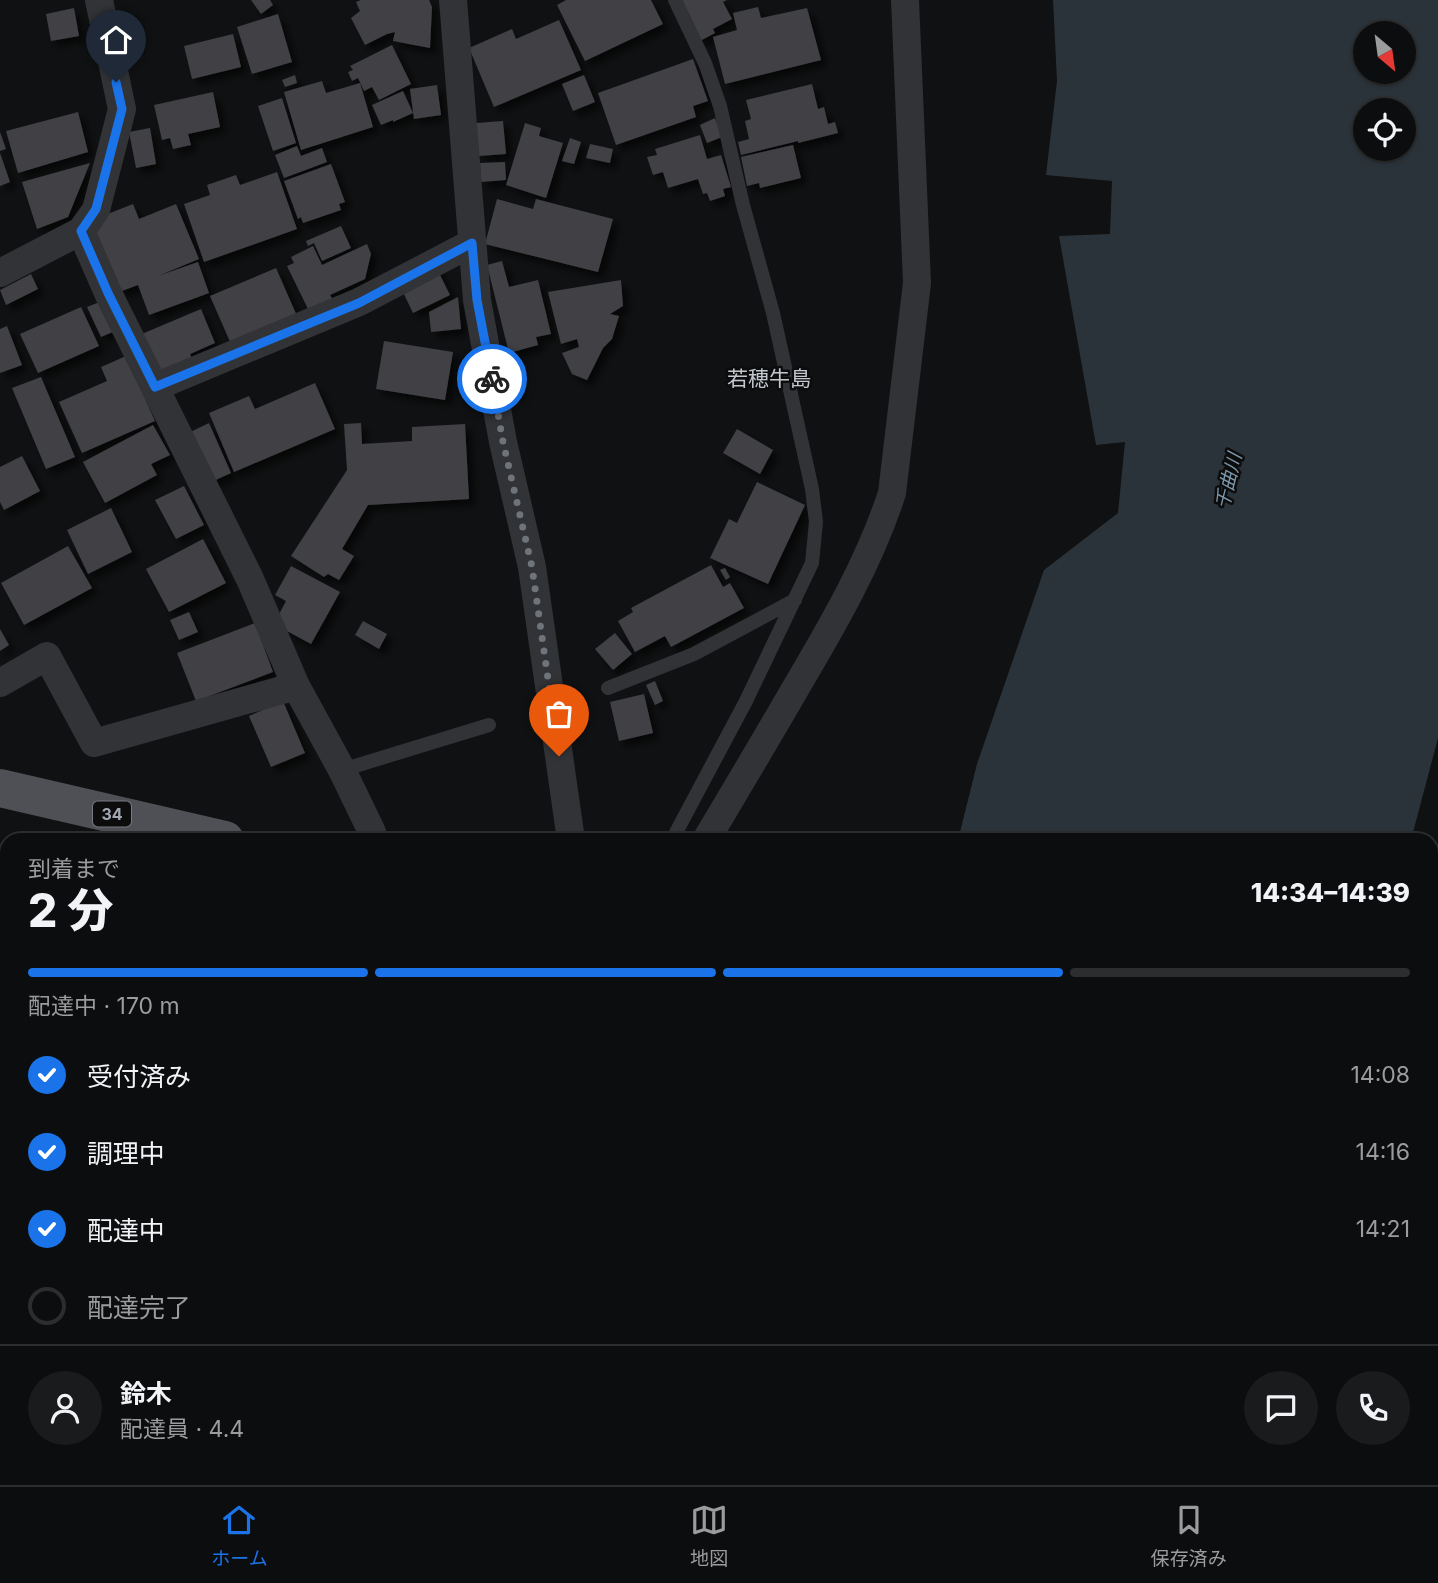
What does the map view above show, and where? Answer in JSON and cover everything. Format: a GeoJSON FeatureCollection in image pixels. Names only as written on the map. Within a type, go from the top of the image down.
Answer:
{"type":"FeatureCollection","features":[{"type":"Feature","properties":{"kind":"main road","name":"34"},"geometry":{"type":"LineString","coordinates":[[0,788],[195,833]]}},
{"type":"Feature","properties":{"kind":"street"},"geometry":{"type":"LineString","coordinates":[[0,272],[81,231],[96,209],[122,109],[99,0]]}},
{"type":"Feature","properties":{"kind":"street"},"geometry":{"type":"LineString","coordinates":[[453,0],[477,300],[503,442],[532,567],[570,833]]}},
{"type":"Feature","properties":{"kind":"street"},"geometry":{"type":"LineString","coordinates":[[710,833],[860,574],[882,526],[892,494],[918,283],[905,0]]}},
{"type":"Feature","properties":{"kind":"street"},"geometry":{"type":"LineString","coordinates":[[81,231],[108,293],[250,579],[296,686],[372,832]]}},
{"type":"Feature","properties":{"kind":"street"},"geometry":{"type":"LineString","coordinates":[[155,387],[359,303],[472,243]]}},
{"type":"Feature","properties":{"kind":"street"},"geometry":{"type":"LineString","coordinates":[[0,682],[47,656],[94,743],[296,686]]}},
{"type":"Feature","properties":{"kind":"lane"},"geometry":{"type":"LineString","coordinates":[[675,0],[705,63],[720,106],[743,205],[773,313],[812,489],[816,522],[812,563],[746,701],[676,833]]}},
{"type":"Feature","properties":{"kind":"lane"},"geometry":{"type":"LineString","coordinates":[[608,688],[694,654],[795,600]]}},
{"type":"Feature","properties":{"kind":"lane"},"geometry":{"type":"LineString","coordinates":[[342,770],[489,725]]}},
{"type":"Feature","properties":{"kind":"water","name":"千曲川"},"geometry":{"type":"Polygon","coordinates":[[[1053,0],[1438,0],[1438,738],[1413,833],[960,833],[977,764],[1044,570],[1118,513],[1125,442],[1096,445],[1059,236],[1110,234],[1112,181],[1046,175],[1057,81],[1053,0]]]}},
{"type":"Feature","properties":{"kind":"building"},"geometry":{"type":"Polygon","coordinates":[[[251,0],[270,0],[273,5],[261,14],[251,0]]]}},
{"type":"Feature","properties":{"kind":"building"},"geometry":{"type":"Polygon","coordinates":[[[429,0],[432,7],[430,48],[393,41],[395,32],[365,45],[351,18],[360,11],[356,2],[429,0]]]}},
{"type":"Feature","properties":{"kind":"building"},"geometry":{"type":"Polygon","coordinates":[[[566,0],[651,0],[663,24],[585,61],[557,5],[566,0]]]}},
{"type":"Feature","properties":{"kind":"building"},"geometry":{"type":"Polygon","coordinates":[[[680,0],[727,0],[723,2],[732,19],[713,29],[715,33],[700,41],[680,0]]]}},
{"type":"Feature","properties":{"kind":"building"},"geometry":{"type":"Polygon","coordinates":[[[758,7],[761,18],[807,8],[821,60],[725,84],[713,37],[737,30],[733,13],[758,7]]]}},
{"type":"Feature","properties":{"kind":"building"},"geometry":{"type":"Polygon","coordinates":[[[74,8],[79,36],[51,41],[46,14],[74,8]]]}},
{"type":"Feature","properties":{"kind":"building"},"geometry":{"type":"Polygon","coordinates":[[[278,14],[292,62],[252,74],[237,27],[278,14]]]}},
{"type":"Feature","properties":{"kind":"building"},"geometry":{"type":"Polygon","coordinates":[[[559,20],[581,70],[494,107],[469,48],[512,29],[516,39],[559,20]]]}},
{"type":"Feature","properties":{"kind":"building"},"geometry":{"type":"Polygon","coordinates":[[[233,34],[241,67],[192,79],[184,46],[233,34]]]}},
{"type":"Feature","properties":{"kind":"building"},"geometry":{"type":"Polygon","coordinates":[[[392,45],[411,84],[379,100],[372,87],[364,91],[358,78],[352,81],[348,72],[353,70],[350,66],[392,45]]]}},
{"type":"Feature","properties":{"kind":"building"},"geometry":{"type":"Polygon","coordinates":[[[693,59],[708,101],[693,106],[696,117],[616,145],[598,93],[693,59]]]}},
{"type":"Feature","properties":{"kind":"building"},"geometry":{"type":"Polygon","coordinates":[[[295,75],[297,83],[285,87],[282,80],[295,75]]]}},
{"type":"Feature","properties":{"kind":"building"},"geometry":{"type":"Polygon","coordinates":[[[584,75],[595,102],[573,111],[562,84],[584,75]]]}},
{"type":"Feature","properties":{"kind":"building"},"geometry":{"type":"Polygon","coordinates":[[[322,81],[326,93],[360,83],[373,127],[301,150],[284,92],[322,81]]]}},
{"type":"Feature","properties":{"kind":"building"},"geometry":{"type":"Polygon","coordinates":[[[812,84],[818,109],[824,107],[828,124],[835,122],[838,133],[741,155],[738,142],[749,139],[745,121],[751,119],[746,100],[812,84]]]}},
{"type":"Feature","properties":{"kind":"building"},"geometry":{"type":"Polygon","coordinates":[[[437,85],[441,115],[414,119],[410,89],[437,85]]]}},
{"type":"Feature","properties":{"kind":"building"},"geometry":{"type":"Polygon","coordinates":[[[403,91],[413,113],[381,125],[372,105],[403,91]]]}},
{"type":"Feature","properties":{"kind":"building"},"geometry":{"type":"Polygon","coordinates":[[[213,92],[220,127],[188,134],[191,145],[173,149],[170,138],[162,140],[154,105],[213,92]]]}},
{"type":"Feature","properties":{"kind":"building"},"geometry":{"type":"Polygon","coordinates":[[[282,98],[296,143],[273,151],[258,106],[282,98]]]}},
{"type":"Feature","properties":{"kind":"building"},"geometry":{"type":"Polygon","coordinates":[[[78,112],[88,152],[18,173],[6,131],[78,112]]]}},
{"type":"Feature","properties":{"kind":"building"},"geometry":{"type":"Polygon","coordinates":[[[715,118],[722,137],[707,143],[700,125],[715,118]]]}},
{"type":"Feature","properties":{"kind":"building"},"geometry":{"type":"Polygon","coordinates":[[[503,121],[506,154],[479,156],[476,123],[503,121]]]}},
{"type":"Feature","properties":{"kind":"building"},"geometry":{"type":"Polygon","coordinates":[[[525,123],[541,128],[539,136],[563,143],[546,198],[506,185],[525,123]]]}},
{"type":"Feature","properties":{"kind":"building"},"geometry":{"type":"Polygon","coordinates":[[[150,128],[156,164],[136,168],[129,132],[150,128]]]}},
{"type":"Feature","properties":{"kind":"building"},"geometry":{"type":"Polygon","coordinates":[[[0,132],[6,149],[0,151],[0,132]]]}},
{"type":"Feature","properties":{"kind":"building"},"geometry":{"type":"Polygon","coordinates":[[[700,135],[707,159],[721,155],[731,187],[723,189],[725,196],[710,201],[707,193],[703,194],[698,179],[668,188],[663,172],[653,175],[647,157],[657,155],[655,149],[700,135]]]}},
{"type":"Feature","properties":{"kind":"building"},"geometry":{"type":"Polygon","coordinates":[[[570,138],[581,142],[574,164],[562,161],[570,138]]]}},
{"type":"Feature","properties":{"kind":"building"},"geometry":{"type":"Polygon","coordinates":[[[590,144],[613,149],[610,163],[586,158],[590,144]]]}},
{"type":"Feature","properties":{"kind":"building"},"geometry":{"type":"Polygon","coordinates":[[[793,145],[801,178],[760,188],[759,183],[747,186],[741,157],[793,145]]]}},
{"type":"Feature","properties":{"kind":"building"},"geometry":{"type":"Polygon","coordinates":[[[297,146],[301,156],[322,148],[327,162],[284,178],[275,155],[297,146]]]}},
{"type":"Feature","properties":{"kind":"building"},"geometry":{"type":"Polygon","coordinates":[[[0,153],[10,182],[0,186],[0,153]]]}},
{"type":"Feature","properties":{"kind":"building"},"geometry":{"type":"Polygon","coordinates":[[[505,162],[506,180],[481,182],[480,163],[505,162]]]}},
{"type":"Feature","properties":{"kind":"building"},"geometry":{"type":"Polygon","coordinates":[[[90,163],[68,217],[37,229],[22,182],[90,163]]]}},
{"type":"Feature","properties":{"kind":"building"},"geometry":{"type":"Polygon","coordinates":[[[331,164],[345,202],[339,204],[341,210],[303,223],[301,217],[298,219],[284,181],[331,164]]]}},
{"type":"Feature","properties":{"kind":"building"},"geometry":{"type":"Polygon","coordinates":[[[277,172],[297,229],[204,262],[184,204],[210,195],[207,185],[236,175],[240,185],[277,172]]]}},
{"type":"Feature","properties":{"kind":"building"},"geometry":{"type":"Polygon","coordinates":[[[497,199],[533,209],[536,199],[613,219],[598,272],[485,244],[497,199]]]}},
{"type":"Feature","properties":{"kind":"building"},"geometry":{"type":"Polygon","coordinates":[[[133,204],[139,219],[176,204],[199,259],[158,276],[198,262],[209,293],[149,315],[138,285],[119,292],[90,221],[133,204]]]}},
{"type":"Feature","properties":{"kind":"building"},"geometry":{"type":"Polygon","coordinates":[[[341,226],[351,248],[322,261],[314,243],[308,246],[306,241],[341,226]]]}},
{"type":"Feature","properties":{"kind":"building"},"geometry":{"type":"Polygon","coordinates":[[[367,244],[371,254],[365,279],[330,295],[333,300],[309,311],[287,266],[294,263],[291,257],[313,246],[322,265],[367,244]]]}},
{"type":"Feature","properties":{"kind":"building"},"geometry":{"type":"Polygon","coordinates":[[[502,261],[509,287],[538,280],[551,334],[536,337],[538,345],[509,353],[487,265],[502,261]]]}},
{"type":"Feature","properties":{"kind":"building"},"geometry":{"type":"Polygon","coordinates":[[[436,267],[450,295],[413,313],[399,284],[436,267]]]}},
{"type":"Feature","properties":{"kind":"building"},"geometry":{"type":"Polygon","coordinates":[[[276,268],[297,316],[231,344],[210,296],[276,268]]]}},
{"type":"Feature","properties":{"kind":"building"},"geometry":{"type":"Polygon","coordinates":[[[31,274],[38,289],[6,305],[0,290],[31,274]]]}},
{"type":"Feature","properties":{"kind":"building"},"geometry":{"type":"Polygon","coordinates":[[[621,280],[623,306],[610,314],[619,316],[612,339],[603,348],[587,380],[572,374],[562,353],[579,347],[577,339],[561,344],[548,292],[621,280]]]}},
{"type":"Feature","properties":{"kind":"building"},"geometry":{"type":"Polygon","coordinates":[[[458,297],[461,329],[431,332],[429,312],[458,297]]]}},
{"type":"Feature","properties":{"kind":"building"},"geometry":{"type":"Polygon","coordinates":[[[102,301],[115,331],[101,337],[87,307],[102,301]]]}},
{"type":"Feature","properties":{"kind":"building"},"geometry":{"type":"Polygon","coordinates":[[[81,307],[99,346],[38,373],[20,334],[81,307]]]}},
{"type":"Feature","properties":{"kind":"building"},"geometry":{"type":"Polygon","coordinates":[[[201,309],[215,343],[190,354],[193,361],[160,374],[137,336],[201,309]]]}},
{"type":"Feature","properties":{"kind":"building"},"geometry":{"type":"Polygon","coordinates":[[[7,326],[22,365],[0,373],[0,329],[7,326]]]}},
{"type":"Feature","properties":{"kind":"building"},"geometry":{"type":"Polygon","coordinates":[[[384,341],[453,352],[445,400],[376,389],[384,341]]]}},
{"type":"Feature","properties":{"kind":"building"},"geometry":{"type":"Polygon","coordinates":[[[126,356],[155,421],[82,453],[59,402],[107,381],[101,367],[126,356]]]}},
{"type":"Feature","properties":{"kind":"building"},"geometry":{"type":"Polygon","coordinates":[[[41,377],[75,457],[46,469],[12,388],[41,377]]]}},
{"type":"Feature","properties":{"kind":"building"},"geometry":{"type":"Polygon","coordinates":[[[315,383],[335,429],[234,472],[209,413],[249,396],[255,409],[315,383]]]}},
{"type":"Feature","properties":{"kind":"building"},"geometry":{"type":"Polygon","coordinates":[[[209,423],[231,473],[209,483],[186,434],[209,423]]]}},
{"type":"Feature","properties":{"kind":"building"},"geometry":{"type":"Polygon","coordinates":[[[361,423],[362,444],[412,441],[412,427],[465,424],[469,499],[368,505],[342,549],[354,556],[339,580],[328,574],[324,577],[291,556],[347,470],[344,424],[361,423]]]}},
{"type":"Feature","properties":{"kind":"building"},"geometry":{"type":"Polygon","coordinates":[[[153,425],[170,455],[151,464],[157,475],[105,503],[83,462],[153,425]]]}},
{"type":"Feature","properties":{"kind":"building"},"geometry":{"type":"Polygon","coordinates":[[[737,429],[773,450],[760,474],[723,453],[737,429]]]}},
{"type":"Feature","properties":{"kind":"building"},"geometry":{"type":"Polygon","coordinates":[[[22,456],[40,491],[4,510],[0,502],[0,467],[22,456]]]}},
{"type":"Feature","properties":{"kind":"building"},"geometry":{"type":"Polygon","coordinates":[[[757,482],[805,505],[768,584],[710,558],[729,519],[737,523],[757,482]]]}},
{"type":"Feature","properties":{"kind":"building"},"geometry":{"type":"Polygon","coordinates":[[[184,486],[204,525],[176,539],[155,500],[184,486]]]}},
{"type":"Feature","properties":{"kind":"building"},"geometry":{"type":"Polygon","coordinates":[[[111,508],[132,552],[88,574],[67,530],[111,508]]]}},
{"type":"Feature","properties":{"kind":"building"},"geometry":{"type":"Polygon","coordinates":[[[203,539],[226,583],[169,612],[146,569],[203,539]]]}},
{"type":"Feature","properties":{"kind":"building"},"geometry":{"type":"Polygon","coordinates":[[[68,546],[92,588],[24,625],[1,583],[68,546]]]}},
{"type":"Feature","properties":{"kind":"building"},"geometry":{"type":"Polygon","coordinates":[[[711,565],[723,587],[730,583],[744,608],[671,647],[665,636],[635,652],[618,621],[633,612],[631,608],[711,565]]]}},
{"type":"Feature","properties":{"kind":"building"},"geometry":{"type":"Polygon","coordinates":[[[291,566],[340,592],[311,644],[274,624],[286,601],[275,595],[291,566]]]}},
{"type":"Feature","properties":{"kind":"building"},"geometry":{"type":"Polygon","coordinates":[[[725,568],[730,577],[726,580],[720,570],[725,568]]]}},
{"type":"Feature","properties":{"kind":"building"},"geometry":{"type":"Polygon","coordinates":[[[189,612],[198,632],[179,640],[170,620],[189,612]]]}},
{"type":"Feature","properties":{"kind":"building"},"geometry":{"type":"Polygon","coordinates":[[[363,621],[387,634],[379,649],[355,635],[363,621]]]}},
{"type":"Feature","properties":{"kind":"building"},"geometry":{"type":"Polygon","coordinates":[[[255,623],[273,672],[196,701],[177,653],[255,623]]]}},
{"type":"Feature","properties":{"kind":"building"},"geometry":{"type":"Polygon","coordinates":[[[0,629],[9,645],[0,651],[0,629]]]}},
{"type":"Feature","properties":{"kind":"building"},"geometry":{"type":"Polygon","coordinates":[[[615,633],[632,654],[613,670],[595,649],[615,633]]]}},
{"type":"Feature","properties":{"kind":"building"},"geometry":{"type":"Polygon","coordinates":[[[655,681],[663,701],[655,705],[646,685],[655,681]]]}},
{"type":"Feature","properties":{"kind":"building"},"geometry":{"type":"Polygon","coordinates":[[[644,694],[653,733],[619,741],[610,702],[644,694]]]}},
{"type":"Feature","properties":{"kind":"building"},"geometry":{"type":"Polygon","coordinates":[[[283,701],[305,753],[271,767],[249,716],[283,701]]]}},
{"type":"Feature","properties":{"kind":"way so far"},"geometry":{"type":"LineString","coordinates":[[492,379],[503,442],[532,567],[559,756]]}},
{"type":"Feature","properties":{"kind":"district","name":"若穂牛島"},"geometry":{"type":"Point","coordinates":[769,379]}},
{"type":"Feature","properties":{"kind":"route"},"geometry":{"type":"LineString","coordinates":[[116,82],[122,109],[96,209],[81,231],[108,293],[155,387],[359,303],[472,243],[477,300],[492,379]]}}]}
